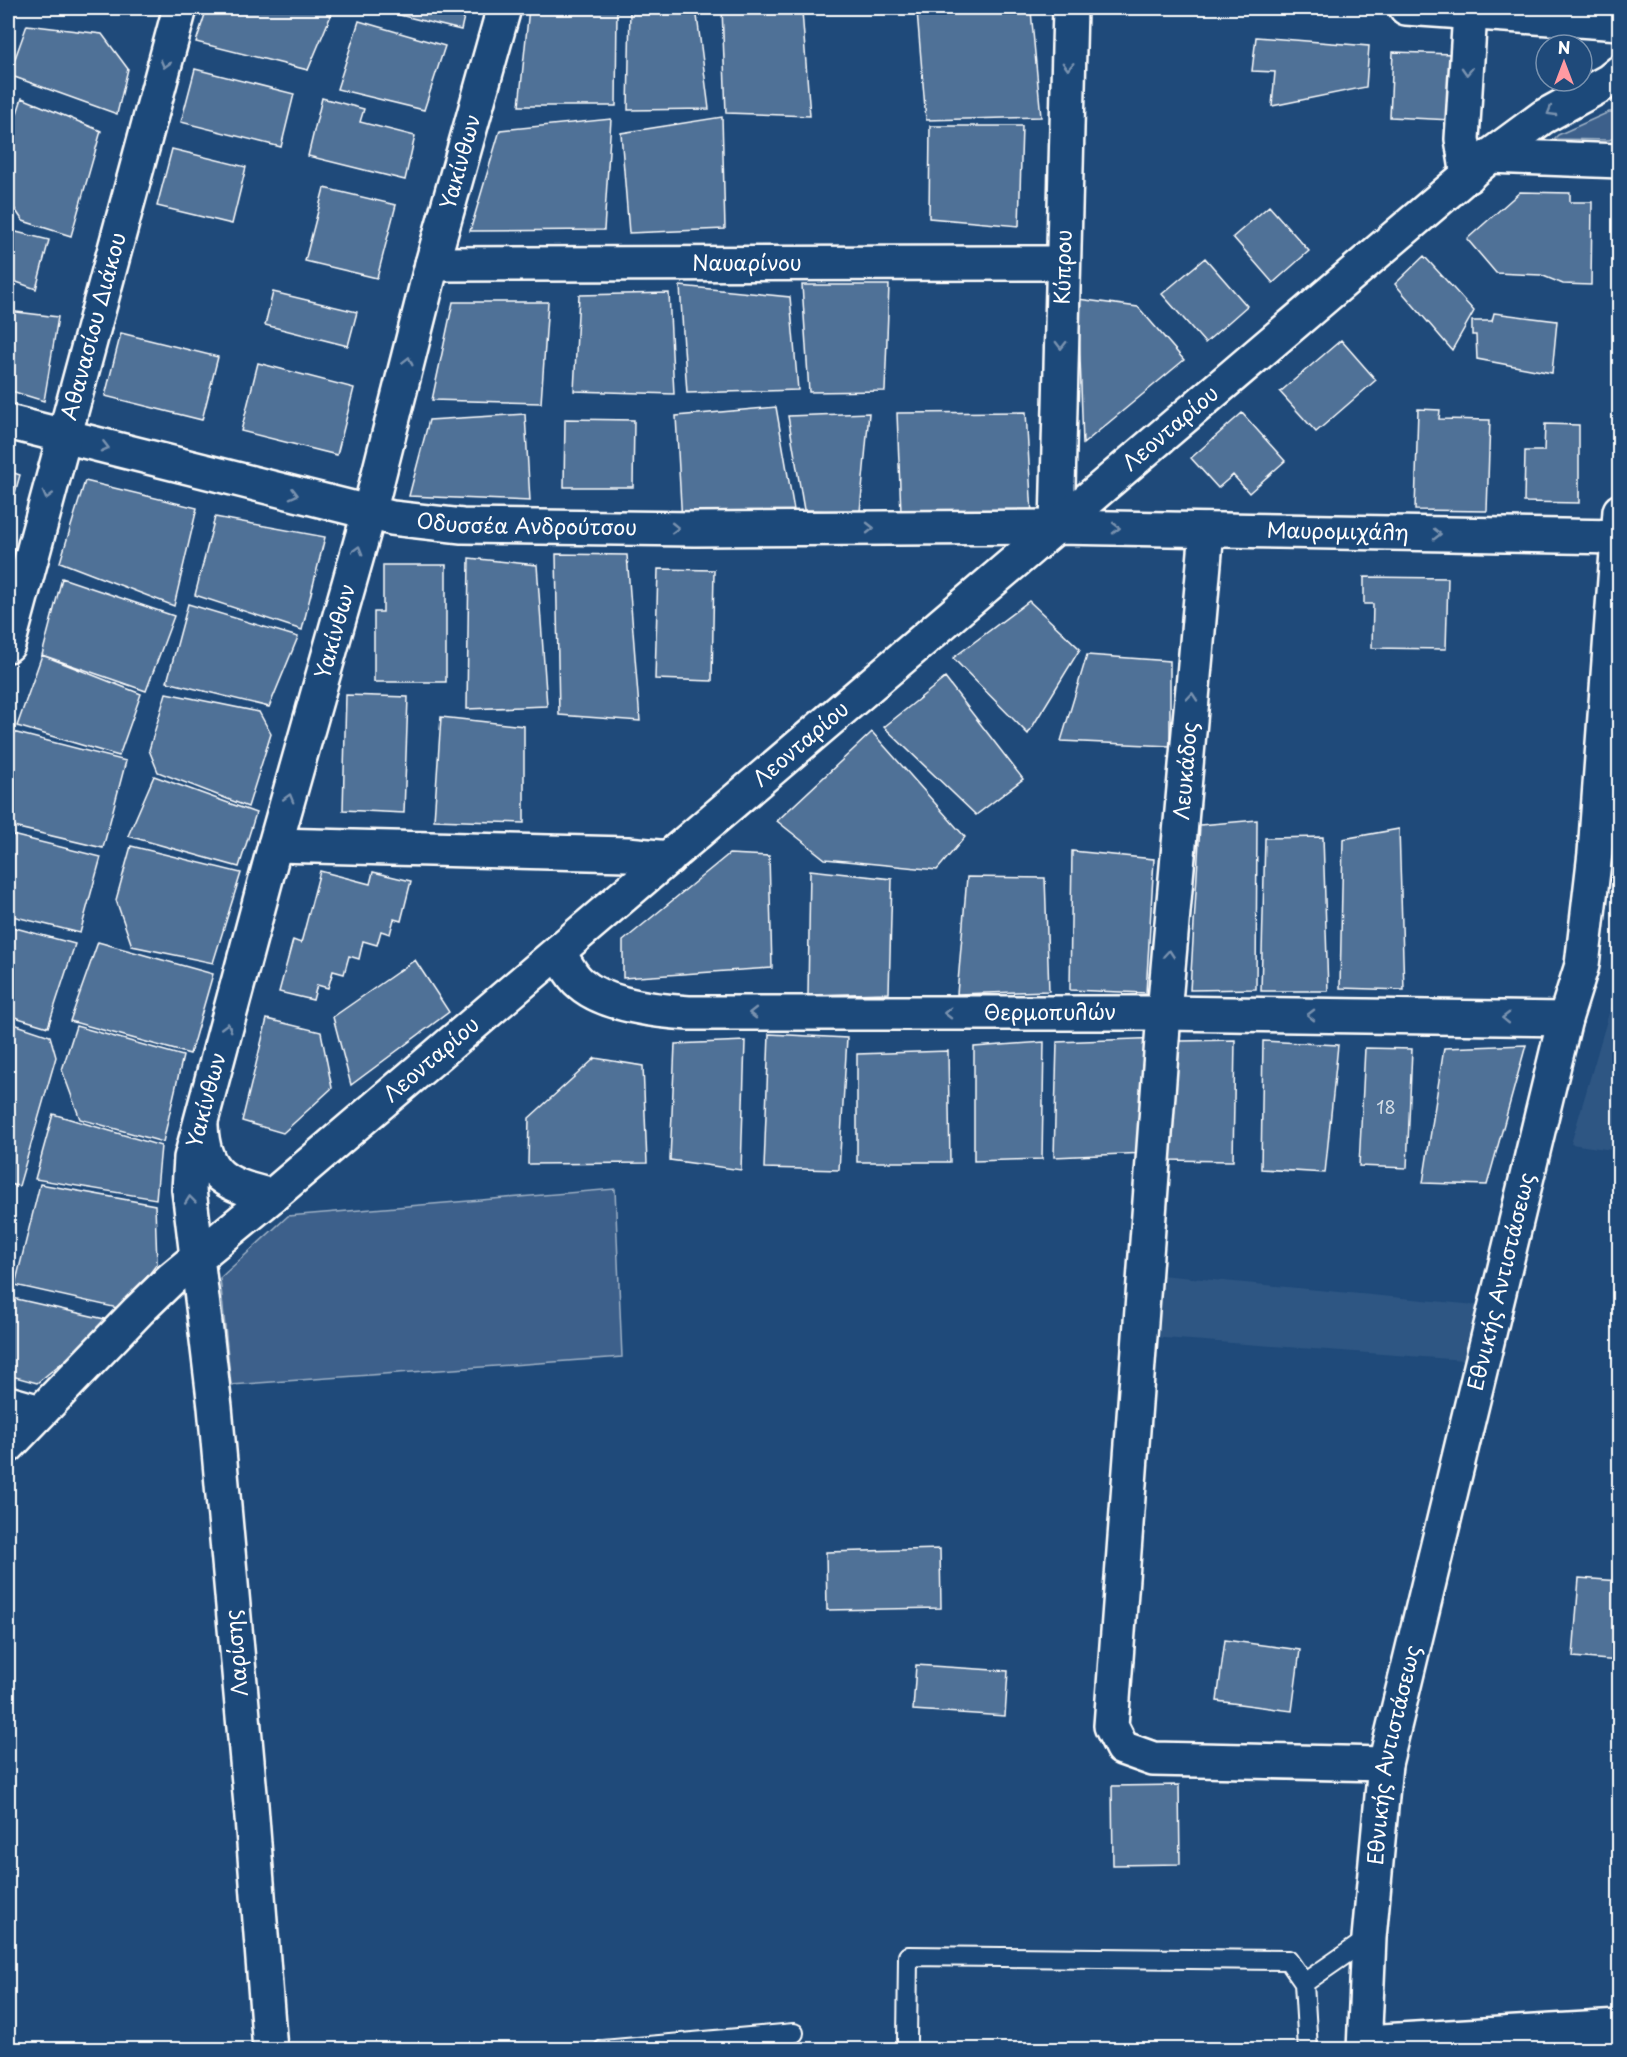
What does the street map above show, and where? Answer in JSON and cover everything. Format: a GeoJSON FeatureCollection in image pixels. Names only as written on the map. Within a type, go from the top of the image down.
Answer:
{"type":"FeatureCollection","features":[{"type":"Feature","properties":{"kind":"street","name":"Αθανασίου Διάκου"},"geometry":{"type":"LineString","coordinates":[[8,645],[180,8]]}},
{"type":"Feature","properties":{"kind":"street","name":"Υακίνθων"},"geometry":{"type":"LineString","coordinates":[[197,1258],[189,1179],[193,1149],[275,845],[369,513],[432,264],[504,8]]}},
{"type":"Feature","properties":{"kind":"street","name":"Κύπρου"},"geometry":{"type":"LineString","coordinates":[[1057,527],[1070,8]]}},
{"type":"Feature","properties":{"kind":"street"},"geometry":{"type":"LineString","coordinates":[[1406,8],[1620,23]]}},
{"type":"Feature","properties":{"kind":"street"},"geometry":{"type":"LineString","coordinates":[[1470,12],[1462,139],[1479,166],[1620,160]]}},
{"type":"Feature","properties":{"kind":"street","name":"Λεονταρίου"},"geometry":{"type":"LineString","coordinates":[[8,1446],[132,1317],[197,1258],[1479,166],[1543,117],[1609,81],[1620,72]]}},
{"type":"Feature","properties":{"kind":"street","name":"Ναυαρίνου"},"geometry":{"type":"LineString","coordinates":[[432,264],[1062,263]]}},
{"type":"Feature","properties":{"kind":"street","name":"Οδυσσέα Ανδρούτσου"},"geometry":{"type":"LineString","coordinates":[[8,422],[408,521],[462,526],[695,529],[1057,527]]}},
{"type":"Feature","properties":{"kind":"street"},"geometry":{"type":"LineString","coordinates":[[996,527],[1011,542],[1015,563]]}},
{"type":"Feature","properties":{"kind":"street","name":"Μαυρομιχάλη"},"geometry":{"type":"LineString","coordinates":[[1057,527],[1207,530],[1619,529]]}},
{"type":"Feature","properties":{"kind":"street","name":"Εθνικής Αντιστάσεως"},"geometry":{"type":"LineString","coordinates":[[1365,2046],[1369,1938],[1385,1764],[1565,1019],[1582,965],[1595,853],[1619,529]]}},
{"type":"Feature","properties":{"kind":"street","name":"Λευκάδος"},"geometry":{"type":"LineString","coordinates":[[1207,530],[1164,1013],[1111,1726],[1122,1748],[1153,1759],[1385,1764]]}},
{"type":"Feature","properties":{"kind":"street"},"geometry":{"type":"LineString","coordinates":[[275,845],[627,854],[669,858]]}},
{"type":"Feature","properties":{"kind":"street","name":"Θερμοπυλών"},"geometry":{"type":"LineString","coordinates":[[558,952],[579,983],[601,995],[660,1011],[689,1013],[1164,1013],[1565,1019]]}},
{"type":"Feature","properties":{"kind":"street"},"geometry":{"type":"LineString","coordinates":[[201,1124],[202,1146],[211,1167],[232,1183],[272,1196]]}},
{"type":"Feature","properties":{"kind":"street","name":"Λαρίσης"},"geometry":{"type":"LineString","coordinates":[[197,1258],[216,1419],[251,1805],[270,2049]]}},
{"type":"Feature","properties":{"kind":"street"},"geometry":{"type":"LineString","coordinates":[[8,1403],[40,1412]]}},
{"type":"Feature","properties":{"kind":"street"},"geometry":{"type":"LineString","coordinates":[[1365,2046],[1620,2027]]}},
{"type":"Feature","properties":{"kind":"lane"},"geometry":{"type":"LineString","coordinates":[[1304,1983],[1369,1938]]}},
{"type":"Feature","properties":{"kind":"lane"},"geometry":{"type":"LineString","coordinates":[[907,2042],[908,1956],[1288,1960],[1304,1983],[1308,2049]]}},
{"type":"Feature","properties":{"kind":"lane"},"geometry":{"type":"LineString","coordinates":[[603,2049],[794,2033]]}},
{"type":"Feature","properties":{"kind":"shaded area"},"geometry":{"type":"Polygon","coordinates":[[[1609,112],[1616,112],[1614,138],[1609,140],[1554,139],[1558,135],[1609,112]]]}},
{"type":"Feature","properties":{"kind":"shaded area"},"geometry":{"type":"Polygon","coordinates":[[[1619,946],[1620,1151],[1571,1144],[1616,989],[1619,946]]]}},
{"type":"Feature","properties":{"kind":"shaded area"},"geometry":{"type":"Polygon","coordinates":[[[615,1189],[622,1357],[231,1385],[220,1278],[288,1216],[615,1189]]]}},
{"type":"Feature","properties":{"kind":"shaded area"},"geometry":{"type":"Polygon","coordinates":[[[1129,1272],[1476,1305],[1464,1360],[1123,1335],[1129,1272]]]}},
{"type":"Feature","properties":{"kind":"building"},"geometry":{"type":"Polygon","coordinates":[[[128,8],[148,8],[146,14],[128,8]]]}},
{"type":"Feature","properties":{"kind":"building"},"geometry":{"type":"Polygon","coordinates":[[[207,8],[334,8],[308,70],[196,42],[207,8]]]}},
{"type":"Feature","properties":{"kind":"building"},"geometry":{"type":"Polygon","coordinates":[[[371,8],[466,8],[461,30],[371,8]]]}},
{"type":"Feature","properties":{"kind":"building"},"geometry":{"type":"Polygon","coordinates":[[[529,8],[617,8],[616,106],[519,106],[529,8]]]}},
{"type":"Feature","properties":{"kind":"building"},"geometry":{"type":"Polygon","coordinates":[[[630,8],[696,8],[709,109],[628,110],[630,8]]]}},
{"type":"Feature","properties":{"kind":"building"},"geometry":{"type":"Polygon","coordinates":[[[722,8],[802,11],[810,116],[726,113],[722,8]]]}},
{"type":"Feature","properties":{"kind":"building"},"geometry":{"type":"Polygon","coordinates":[[[917,11],[1031,11],[1041,117],[926,120],[917,11]]]}},
{"type":"Feature","properties":{"kind":"building"},"geometry":{"type":"Polygon","coordinates":[[[359,21],[445,46],[424,110],[337,89],[359,21]]]}},
{"type":"Feature","properties":{"kind":"building"},"geometry":{"type":"Polygon","coordinates":[[[27,25],[102,34],[128,69],[117,114],[9,75],[27,25]]]}},
{"type":"Feature","properties":{"kind":"building"},"geometry":{"type":"Polygon","coordinates":[[[1256,37],[1369,46],[1366,87],[1272,106],[1275,72],[1252,71],[1256,37]]]}},
{"type":"Feature","properties":{"kind":"building"},"geometry":{"type":"Polygon","coordinates":[[[1393,52],[1454,54],[1452,120],[1390,117],[1393,52]]]}},
{"type":"Feature","properties":{"kind":"building"},"geometry":{"type":"Polygon","coordinates":[[[195,69],[294,94],[281,147],[181,122],[195,69]]]}},
{"type":"Feature","properties":{"kind":"building"},"geometry":{"type":"Polygon","coordinates":[[[22,98],[101,131],[71,236],[23,221],[8,199],[8,141],[22,98]]]}},
{"type":"Feature","properties":{"kind":"building"},"geometry":{"type":"Polygon","coordinates":[[[322,98],[364,109],[360,122],[415,136],[405,180],[308,156],[322,98]]]}},
{"type":"Feature","properties":{"kind":"building"},"geometry":{"type":"Polygon","coordinates":[[[722,117],[725,229],[629,233],[621,133],[722,117]]]}},
{"type":"Feature","properties":{"kind":"building"},"geometry":{"type":"Polygon","coordinates":[[[611,119],[604,230],[470,231],[500,130],[611,119]]]}},
{"type":"Feature","properties":{"kind":"building"},"geometry":{"type":"Polygon","coordinates":[[[930,126],[1022,126],[1019,226],[929,218],[930,126]]]}},
{"type":"Feature","properties":{"kind":"building"},"geometry":{"type":"Polygon","coordinates":[[[172,149],[246,167],[232,224],[157,206],[172,149]]]}},
{"type":"Feature","properties":{"kind":"building"},"geometry":{"type":"Polygon","coordinates":[[[324,188],[396,205],[377,278],[305,261],[324,188]]]}},
{"type":"Feature","properties":{"kind":"building"},"geometry":{"type":"Polygon","coordinates":[[[1520,192],[1570,193],[1570,202],[1592,202],[1591,285],[1563,284],[1541,275],[1496,273],[1467,239],[1520,192]]]}},
{"type":"Feature","properties":{"kind":"building"},"geometry":{"type":"Polygon","coordinates":[[[1269,206],[1309,251],[1273,283],[1233,237],[1269,206]]]}},
{"type":"Feature","properties":{"kind":"building"},"geometry":{"type":"Polygon","coordinates":[[[8,230],[49,240],[36,289],[8,279],[8,230]]]}},
{"type":"Feature","properties":{"kind":"building"},"geometry":{"type":"Polygon","coordinates":[[[1424,256],[1474,311],[1452,350],[1395,284],[1424,256]]]}},
{"type":"Feature","properties":{"kind":"building"},"geometry":{"type":"Polygon","coordinates":[[[1205,258],[1247,306],[1205,343],[1162,294],[1205,258]]]}},
{"type":"Feature","properties":{"kind":"building"},"geometry":{"type":"Polygon","coordinates":[[[802,285],[889,285],[885,391],[809,392],[802,285]]]}},
{"type":"Feature","properties":{"kind":"building"},"geometry":{"type":"Polygon","coordinates":[[[680,286],[790,297],[798,390],[687,393],[680,286]]]}},
{"type":"Feature","properties":{"kind":"building"},"geometry":{"type":"Polygon","coordinates":[[[273,292],[357,312],[348,346],[265,325],[273,292]]]}},
{"type":"Feature","properties":{"kind":"building"},"geometry":{"type":"Polygon","coordinates":[[[669,293],[674,394],[574,391],[579,295],[669,293]]]}},
{"type":"Feature","properties":{"kind":"building"},"geometry":{"type":"Polygon","coordinates":[[[1078,299],[1138,307],[1184,360],[1083,444],[1078,299]]]}},
{"type":"Feature","properties":{"kind":"building"},"geometry":{"type":"Polygon","coordinates":[[[453,302],[548,302],[541,403],[432,400],[453,302]]]}},
{"type":"Feature","properties":{"kind":"building"},"geometry":{"type":"Polygon","coordinates":[[[8,311],[58,317],[44,401],[8,390],[8,311]]]}},
{"type":"Feature","properties":{"kind":"building"},"geometry":{"type":"Polygon","coordinates":[[[1494,313],[1557,321],[1552,373],[1477,359],[1476,335],[1472,335],[1472,321],[1492,321],[1494,313]]]}},
{"type":"Feature","properties":{"kind":"building"},"geometry":{"type":"Polygon","coordinates":[[[121,333],[218,357],[202,420],[105,396],[121,333]]]}},
{"type":"Feature","properties":{"kind":"building"},"geometry":{"type":"Polygon","coordinates":[[[1341,340],[1376,380],[1316,432],[1280,392],[1341,340]]]}},
{"type":"Feature","properties":{"kind":"building"},"geometry":{"type":"Polygon","coordinates":[[[258,363],[354,388],[337,455],[241,431],[258,363]]]}},
{"type":"Feature","properties":{"kind":"building"},"geometry":{"type":"Polygon","coordinates":[[[776,407],[795,516],[682,523],[676,416],[776,407]]]}},
{"type":"Feature","properties":{"kind":"building"},"geometry":{"type":"Polygon","coordinates":[[[1418,409],[1440,410],[1439,419],[1490,420],[1487,511],[1415,510],[1418,409]]]}},
{"type":"Feature","properties":{"kind":"building"},"geometry":{"type":"Polygon","coordinates":[[[1026,412],[1032,515],[901,513],[897,413],[1026,412]]]}},
{"type":"Feature","properties":{"kind":"building"},"geometry":{"type":"Polygon","coordinates":[[[869,413],[860,512],[804,510],[788,416],[869,413]]]}},
{"type":"Feature","properties":{"kind":"building"},"geometry":{"type":"Polygon","coordinates":[[[1242,413],[1285,461],[1249,493],[1233,475],[1218,488],[1191,458],[1242,413]]]}},
{"type":"Feature","properties":{"kind":"building"},"geometry":{"type":"Polygon","coordinates":[[[525,414],[530,501],[409,496],[429,420],[525,414]]]}},
{"type":"Feature","properties":{"kind":"building"},"geometry":{"type":"Polygon","coordinates":[[[565,419],[634,420],[633,487],[564,487],[565,419]]]}},
{"type":"Feature","properties":{"kind":"building"},"geometry":{"type":"Polygon","coordinates":[[[1545,424],[1579,425],[1579,503],[1524,502],[1525,451],[1544,451],[1545,424]]]}},
{"type":"Feature","properties":{"kind":"building"},"geometry":{"type":"Polygon","coordinates":[[[8,471],[20,475],[8,518],[8,471]]]}},
{"type":"Feature","properties":{"kind":"building"},"geometry":{"type":"Polygon","coordinates":[[[85,481],[197,508],[174,606],[60,562],[85,481]]]}},
{"type":"Feature","properties":{"kind":"building"},"geometry":{"type":"Polygon","coordinates":[[[215,517],[325,537],[302,630],[195,595],[215,517]]]}},
{"type":"Feature","properties":{"kind":"building"},"geometry":{"type":"Polygon","coordinates":[[[556,554],[627,555],[640,721],[559,715],[556,554]]]}},
{"type":"Feature","properties":{"kind":"building"},"geometry":{"type":"Polygon","coordinates":[[[469,558],[537,565],[547,706],[467,709],[469,558]]]}},
{"type":"Feature","properties":{"kind":"building"},"geometry":{"type":"Polygon","coordinates":[[[383,565],[446,565],[446,682],[374,682],[374,612],[383,612],[383,565]]]}},
{"type":"Feature","properties":{"kind":"building"},"geometry":{"type":"Polygon","coordinates":[[[658,569],[714,570],[712,681],[655,679],[658,569]]]}},
{"type":"Feature","properties":{"kind":"building"},"geometry":{"type":"Polygon","coordinates":[[[1364,577],[1448,578],[1446,649],[1372,648],[1373,604],[1364,604],[1364,577]]]}},
{"type":"Feature","properties":{"kind":"building"},"geometry":{"type":"Polygon","coordinates":[[[62,578],[174,616],[146,691],[42,655],[62,578]]]}},
{"type":"Feature","properties":{"kind":"building"},"geometry":{"type":"Polygon","coordinates":[[[1029,601],[1080,649],[1028,734],[953,658],[1029,601]]]}},
{"type":"Feature","properties":{"kind":"building"},"geometry":{"type":"Polygon","coordinates":[[[188,604],[298,637],[269,707],[167,682],[188,604]]]}},
{"type":"Feature","properties":{"kind":"building"},"geometry":{"type":"Polygon","coordinates":[[[42,655],[141,694],[119,756],[17,726],[42,655]]]}},
{"type":"Feature","properties":{"kind":"building"},"geometry":{"type":"Polygon","coordinates":[[[1087,655],[1170,661],[1170,746],[1061,741],[1087,655]]]}},
{"type":"Feature","properties":{"kind":"building"},"geometry":{"type":"Polygon","coordinates":[[[945,678],[1023,779],[976,815],[884,727],[945,678]]]}},
{"type":"Feature","properties":{"kind":"building"},"geometry":{"type":"Polygon","coordinates":[[[166,693],[259,712],[271,734],[248,807],[158,772],[149,750],[166,693]]]}},
{"type":"Feature","properties":{"kind":"building"},"geometry":{"type":"Polygon","coordinates":[[[346,695],[408,697],[404,813],[343,810],[346,695]]]}},
{"type":"Feature","properties":{"kind":"building"},"geometry":{"type":"Polygon","coordinates":[[[441,717],[524,726],[524,823],[434,820],[441,717]]]}},
{"type":"Feature","properties":{"kind":"building"},"geometry":{"type":"Polygon","coordinates":[[[9,731],[126,761],[103,848],[10,826],[8,822],[9,731]]]}},
{"type":"Feature","properties":{"kind":"building"},"geometry":{"type":"Polygon","coordinates":[[[872,732],[965,837],[937,870],[825,859],[777,821],[872,732]]]}},
{"type":"Feature","properties":{"kind":"building"},"geometry":{"type":"Polygon","coordinates":[[[154,776],[256,813],[239,867],[128,836],[154,776]]]}},
{"type":"Feature","properties":{"kind":"building"},"geometry":{"type":"Polygon","coordinates":[[[1257,820],[1256,989],[1190,990],[1200,825],[1257,820]]]}},
{"type":"Feature","properties":{"kind":"building"},"geometry":{"type":"Polygon","coordinates":[[[1399,829],[1404,990],[1340,988],[1343,839],[1399,829]]]}},
{"type":"Feature","properties":{"kind":"building"},"geometry":{"type":"Polygon","coordinates":[[[8,834],[101,857],[80,933],[8,915],[8,834]]]}},
{"type":"Feature","properties":{"kind":"building"},"geometry":{"type":"Polygon","coordinates":[[[1323,837],[1328,991],[1261,991],[1265,838],[1323,837]]]}},
{"type":"Feature","properties":{"kind":"building"},"geometry":{"type":"Polygon","coordinates":[[[131,846],[241,873],[213,963],[132,946],[116,900],[131,846]]]}},
{"type":"Feature","properties":{"kind":"building"},"geometry":{"type":"Polygon","coordinates":[[[1072,851],[1154,859],[1146,993],[1070,990],[1072,851]]]}},
{"type":"Feature","properties":{"kind":"building"},"geometry":{"type":"Polygon","coordinates":[[[729,854],[769,856],[772,968],[623,978],[623,941],[729,854]]]}},
{"type":"Feature","properties":{"kind":"building"},"geometry":{"type":"Polygon","coordinates":[[[810,870],[892,879],[889,993],[808,995],[810,870]]]}},
{"type":"Feature","properties":{"kind":"building"},"geometry":{"type":"Polygon","coordinates":[[[320,871],[370,884],[373,872],[411,881],[401,921],[394,919],[390,934],[381,931],[377,945],[363,941],[359,959],[349,956],[344,974],[333,971],[328,988],[317,985],[313,1000],[279,992],[293,940],[301,943],[320,871]]]}},
{"type":"Feature","properties":{"kind":"building"},"geometry":{"type":"Polygon","coordinates":[[[967,877],[1045,878],[1049,991],[957,994],[967,877]]]}},
{"type":"Feature","properties":{"kind":"building"},"geometry":{"type":"Polygon","coordinates":[[[8,926],[75,944],[48,1027],[8,1015],[8,926]]]}},
{"type":"Feature","properties":{"kind":"building"},"geometry":{"type":"Polygon","coordinates":[[[98,942],[213,974],[190,1054],[70,1021],[98,942]]]}},
{"type":"Feature","properties":{"kind":"building"},"geometry":{"type":"Polygon","coordinates":[[[415,960],[449,1012],[351,1085],[333,1017],[415,960]]]}},
{"type":"Feature","properties":{"kind":"building"},"geometry":{"type":"Polygon","coordinates":[[[267,1019],[321,1032],[332,1088],[283,1133],[242,1121],[267,1019]]]}},
{"type":"Feature","properties":{"kind":"building"},"geometry":{"type":"Polygon","coordinates":[[[8,1022],[50,1036],[56,1057],[19,1186],[8,1184],[8,1022]]]}},
{"type":"Feature","properties":{"kind":"building"},"geometry":{"type":"Polygon","coordinates":[[[76,1026],[183,1056],[163,1142],[80,1119],[62,1070],[76,1026]]]}},
{"type":"Feature","properties":{"kind":"building"},"geometry":{"type":"Polygon","coordinates":[[[769,1034],[847,1038],[839,1170],[764,1168],[769,1034]]]}},
{"type":"Feature","properties":{"kind":"building"},"geometry":{"type":"Polygon","coordinates":[[[1162,1038],[1146,1153],[1054,1157],[1057,1042],[1162,1038]]]}},
{"type":"Feature","properties":{"kind":"building"},"geometry":{"type":"Polygon","coordinates":[[[1235,1040],[1233,1161],[1164,1160],[1181,1041],[1235,1040]]]}},
{"type":"Feature","properties":{"kind":"building"},"geometry":{"type":"Polygon","coordinates":[[[745,1041],[741,1170],[670,1160],[675,1044],[745,1041]]]}},
{"type":"Feature","properties":{"kind":"building"},"geometry":{"type":"Polygon","coordinates":[[[1263,1041],[1338,1045],[1325,1173],[1261,1169],[1263,1041]]]}},
{"type":"Feature","properties":{"kind":"building"},"geometry":{"type":"Polygon","coordinates":[[[1044,1042],[1042,1159],[974,1161],[974,1047],[1044,1042]]]}},
{"type":"Feature","properties":{"kind":"building"},"geometry":{"type":"Polygon","coordinates":[[[1526,1045],[1487,1185],[1423,1183],[1444,1048],[1526,1045]]]}},
{"type":"Feature","properties":{"kind":"building"},"geometry":{"type":"Polygon","coordinates":[[[1365,1048],[1412,1049],[1407,1168],[1359,1166],[1365,1048]]]}},
{"type":"Feature","properties":{"kind":"building"},"geometry":{"type":"Polygon","coordinates":[[[948,1051],[950,1162],[857,1162],[857,1054],[948,1051]]]}},
{"type":"Feature","properties":{"kind":"building"},"geometry":{"type":"Polygon","coordinates":[[[595,1058],[643,1066],[647,1163],[528,1164],[529,1118],[595,1058]]]}},
{"type":"Feature","properties":{"kind":"building"},"geometry":{"type":"Polygon","coordinates":[[[53,1114],[161,1146],[156,1199],[35,1179],[53,1114]]]}},
{"type":"Feature","properties":{"kind":"building"},"geometry":{"type":"Polygon","coordinates":[[[40,1184],[155,1205],[157,1264],[122,1309],[15,1285],[40,1184]]]}},
{"type":"Feature","properties":{"kind":"building"},"geometry":{"type":"Polygon","coordinates":[[[8,1297],[113,1321],[37,1383],[8,1375],[8,1297]]]}},
{"type":"Feature","properties":{"kind":"building"},"geometry":{"type":"Polygon","coordinates":[[[940,1549],[941,1608],[827,1610],[826,1552],[940,1549]]]}},
{"type":"Feature","properties":{"kind":"building"},"geometry":{"type":"Polygon","coordinates":[[[1579,1578],[1620,1581],[1620,1661],[1573,1657],[1579,1578]]]}},
{"type":"Feature","properties":{"kind":"building"},"geometry":{"type":"Polygon","coordinates":[[[1225,1640],[1300,1650],[1292,1711],[1217,1701],[1225,1640]]]}},
{"type":"Feature","properties":{"kind":"building"},"geometry":{"type":"Polygon","coordinates":[[[916,1665],[1008,1671],[1005,1716],[913,1710],[916,1665]]]}},
{"type":"Feature","properties":{"kind":"building"},"geometry":{"type":"Polygon","coordinates":[[[1179,1785],[1180,1864],[1113,1865],[1112,1786],[1179,1785]]]}}]}
